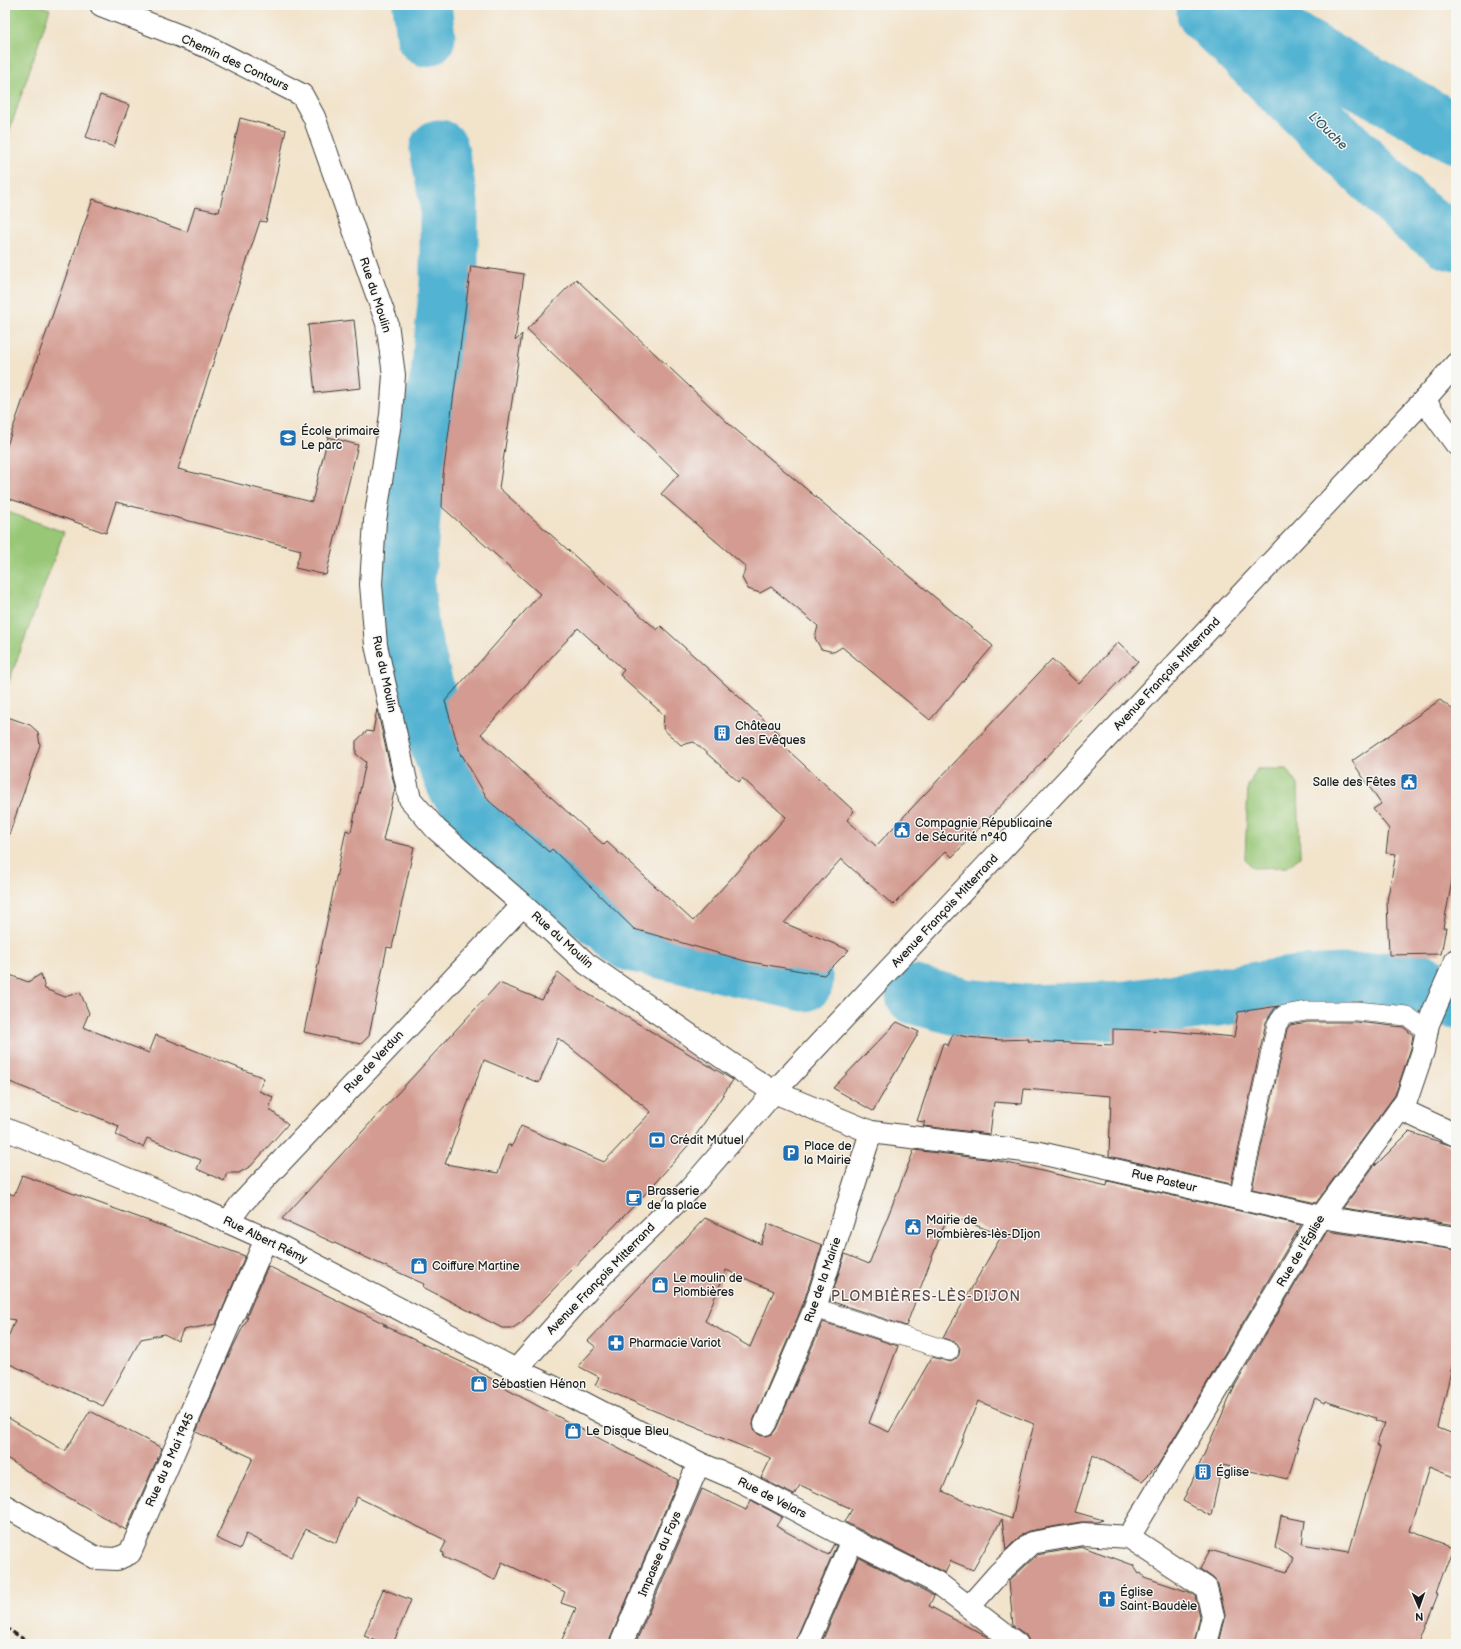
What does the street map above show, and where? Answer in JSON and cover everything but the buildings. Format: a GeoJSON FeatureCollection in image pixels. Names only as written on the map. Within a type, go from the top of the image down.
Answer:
{"type":"FeatureCollection","features":[{"type":"Feature","properties":{"kind":"street","name":"Chemin des Contours"},"geometry":{"type":"LineString","coordinates":[[101,5],[127,11],[208,47],[302,95]]}},
{"type":"Feature","properties":{"kind":"street","name":"Rue du Moulin"},"geometry":{"type":"LineString","coordinates":[[302,95],[314,117],[387,323],[393,381],[391,415],[375,522],[371,584],[376,645],[410,798],[436,830],[523,904],[587,964],[774,1092]]}},
{"type":"Feature","properties":{"kind":"street","name":"Avenue François Mitterrand"},"geometry":{"type":"LineString","coordinates":[[516,1370],[587,1290],[689,1190],[774,1092],[1424,400],[1456,364]]}},
{"type":"Feature","properties":{"kind":"street"},"geometry":{"type":"LineString","coordinates":[[1424,400],[1456,444]]}},
{"type":"Feature","properties":{"kind":"street","name":"Rue de Verdun"},"geometry":{"type":"LineString","coordinates":[[228,1222],[241,1204],[523,904]]}},
{"type":"Feature","properties":{"kind":"street","name":"Rue de l'Église"},"geometry":{"type":"LineString","coordinates":[[1130,1537],[1321,1217],[1406,1101],[1423,1051],[1427,1028],[1456,960]]}},
{"type":"Feature","properties":{"kind":"street"},"geometry":{"type":"LineString","coordinates":[[774,1092],[871,1132]]}},
{"type":"Feature","properties":{"kind":"street"},"geometry":{"type":"LineString","coordinates":[[1400,1109],[1456,1135]]}},
{"type":"Feature","properties":{"kind":"street","name":"Rue Albert Rémy"},"geometry":{"type":"LineString","coordinates":[[5,1129],[266,1239],[516,1370]]}},
{"type":"Feature","properties":{"kind":"street","name":"Rue Pasteur"},"geometry":{"type":"LineString","coordinates":[[871,1132],[1040,1153],[1321,1217],[1456,1238]]}},
{"type":"Feature","properties":{"kind":"street","name":"Rue de la Mairie"},"geometry":{"type":"LineString","coordinates":[[765,1424],[815,1308],[871,1132]]}},
{"type":"Feature","properties":{"kind":"street","name":"Rue du 8 Mai 1945"},"geometry":{"type":"LineString","coordinates":[[5,1506],[96,1558],[117,1559],[130,1553],[266,1239]]}},
{"type":"Feature","properties":{"kind":"street","name":"Rue de Velars"},"geometry":{"type":"LineString","coordinates":[[516,1370],[551,1386],[698,1463],[741,1482],[936,1582],[1017,1644]]}},
{"type":"Feature","properties":{"kind":"street","name":"Impasse du Fays"},"geometry":{"type":"LineString","coordinates":[[621,1644],[698,1463]]}},
{"type":"Feature","properties":{"kind":"street"},"geometry":{"type":"LineString","coordinates":[[969,1607],[999,1572],[1031,1543],[1083,1534],[1130,1537],[1206,1588],[1213,1616],[1206,1644]]}},
{"type":"Feature","properties":{"kind":"street"},"geometry":{"type":"LineString","coordinates":[[807,1644],[852,1540]]}},
{"type":"Feature","properties":{"kind":"lane"},"geometry":{"type":"LineString","coordinates":[[1239,1198],[1277,1024],[1284,1015],[1306,1011],[1357,1011],[1407,1016],[1427,1028]]}},
{"type":"Feature","properties":{"kind":"lane"},"geometry":{"type":"LineString","coordinates":[[815,1308],[949,1351]]}},
{"type":"Feature","properties":{"kind":"green space"},"geometry":{"type":"Polygon","coordinates":[[[5,5],[39,5],[50,9],[5,144],[5,5]]]}},
{"type":"Feature","properties":{"kind":"green space"},"geometry":{"type":"Polygon","coordinates":[[[5,511],[64,532],[5,692],[5,511]]]}},
{"type":"Feature","properties":{"kind":"green space"},"geometry":{"type":"Polygon","coordinates":[[[1257,769],[1287,769],[1298,785],[1300,857],[1287,867],[1253,868],[1245,859],[1248,786],[1257,769]]]}},
{"type":"Feature","properties":{"kind":"waterway"},"geometry":{"type":"LineString","coordinates":[[422,5],[426,37]]}},
{"type":"Feature","properties":{"kind":"waterway","name":"L'Ouche"},"geometry":{"type":"LineString","coordinates":[[1206,13],[1415,216],[1449,240],[1456,242]]}},
{"type":"Feature","properties":{"kind":"waterway","name":"L'Ouche"},"geometry":{"type":"LineString","coordinates":[[1223,17],[1265,26],[1456,134]]}},
{"type":"Feature","properties":{"kind":"waterway"},"geometry":{"type":"LineString","coordinates":[[439,149],[449,202],[449,282],[440,376],[414,485],[405,585],[410,632],[440,747],[457,786],[499,837],[630,942],[804,982]]}},
{"type":"Feature","properties":{"kind":"waterway"},"geometry":{"type":"LineString","coordinates":[[915,995],[965,1008],[1029,1014],[1128,1010],[1299,985],[1414,980],[1456,1000]]}},
{"type":"Feature","properties":{"kind":"railway"},"geometry":{"type":"LineString","coordinates":[[5,1627],[31,1644]]}},
{"type":"Feature","properties":{"kind":"place","name":"École primaire Le parc"},"geometry":{"type":"Point","coordinates":[288,438]}},
{"type":"Feature","properties":{"kind":"place","name":"Château des Evêques"},"geometry":{"type":"Point","coordinates":[722,733]}},
{"type":"Feature","properties":{"kind":"place","name":"Salle des Fêtes"},"geometry":{"type":"Point","coordinates":[1409,782]}},
{"type":"Feature","properties":{"kind":"place","name":"Compagnie Républicaine de Sécurité n°40"},"geometry":{"type":"Point","coordinates":[902,830]}},
{"type":"Feature","properties":{"kind":"place","name":"Crédit Mutuel"},"geometry":{"type":"Point","coordinates":[657,1140]}},
{"type":"Feature","properties":{"kind":"place","name":"Place de la Mairie"},"geometry":{"type":"Point","coordinates":[791,1153]}},
{"type":"Feature","properties":{"kind":"place","name":"Brasserie de la place"},"geometry":{"type":"Point","coordinates":[634,1198]}},
{"type":"Feature","properties":{"kind":"place","name":"Mairie de Plombières-lès-DIjon"},"geometry":{"type":"Point","coordinates":[913,1227]}},
{"type":"Feature","properties":{"kind":"place","name":"Coiffure Martine"},"geometry":{"type":"Point","coordinates":[419,1266]}},
{"type":"Feature","properties":{"kind":"place","name":"Le moulin de Plombières"},"geometry":{"type":"Point","coordinates":[660,1285]}},
{"type":"Feature","properties":{"kind":"place","name":"Pharmacie Variot"},"geometry":{"type":"Point","coordinates":[616,1343]}},
{"type":"Feature","properties":{"kind":"place","name":"Sébastien Hénon"},"geometry":{"type":"Point","coordinates":[479,1384]}},
{"type":"Feature","properties":{"kind":"place","name":"Le Disque Bleu"},"geometry":{"type":"Point","coordinates":[573,1431]}},
{"type":"Feature","properties":{"kind":"place","name":"Église"},"geometry":{"type":"Point","coordinates":[1203,1472]}},
{"type":"Feature","properties":{"kind":"place","name":"Église Saint-Baudèle"},"geometry":{"type":"Point","coordinates":[1107,1599]}},
{"type":"Feature","properties":{"kind":"district","name":"PLOMBIÈRES-LÈS-DIJON"},"geometry":{"type":"Point","coordinates":[926,1296]}}]}
